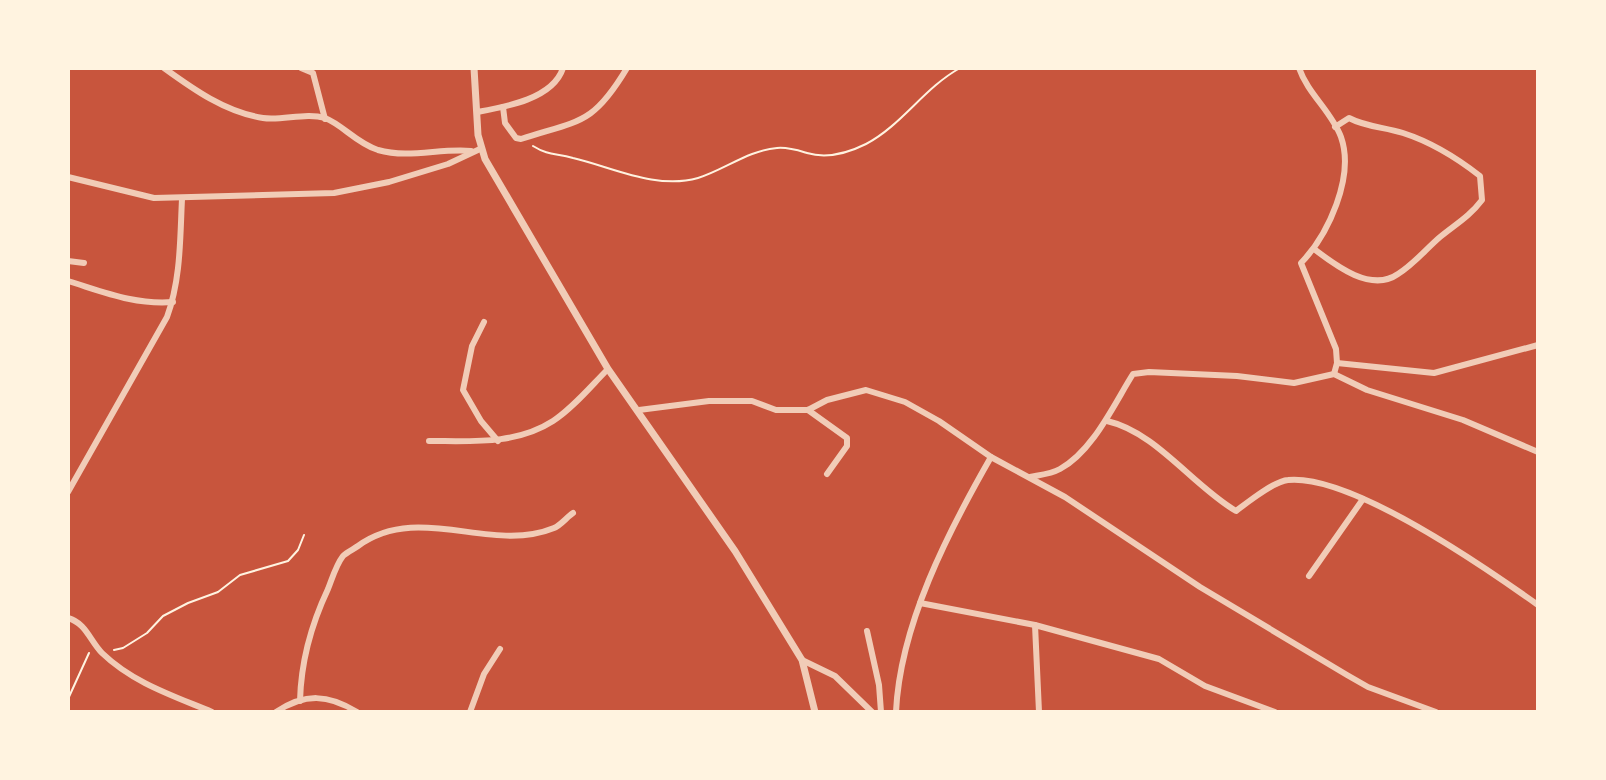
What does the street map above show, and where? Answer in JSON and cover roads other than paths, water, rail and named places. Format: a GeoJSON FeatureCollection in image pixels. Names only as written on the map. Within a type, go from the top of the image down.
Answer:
{"type":"FeatureCollection","features":[{"type":"Feature","properties":{"kind":"street"},"geometry":{"type":"LineString","coordinates":[[164,68],[200,93],[233,110],[264,118],[325,119],[353,138],[380,150],[410,154],[451,149],[471,151]]}},
{"type":"Feature","properties":{"kind":"street"},"geometry":{"type":"LineString","coordinates":[[301,68],[313,73],[325,119]]}},
{"type":"Feature","properties":{"kind":"street"},"geometry":{"type":"LineString","coordinates":[[477,112],[503,107],[546,89],[559,79],[563,68]]}},
{"type":"Feature","properties":{"kind":"street"},"geometry":{"type":"LineString","coordinates":[[503,107],[508,130],[516,138],[569,125],[589,116],[606,101],[627,68]]}},
{"type":"Feature","properties":{"kind":"street"},"geometry":{"type":"LineString","coordinates":[[1299,68],[1303,81],[1341,136],[1345,160],[1344,182],[1314,249],[1301,263],[1336,349],[1334,374]]}},
{"type":"Feature","properties":{"kind":"street"},"geometry":{"type":"LineString","coordinates":[[472,69],[480,149],[608,369],[735,551],[802,660],[815,712]]}},
{"type":"Feature","properties":{"kind":"street"},"geometry":{"type":"LineString","coordinates":[[1314,249],[1341,270],[1365,278],[1396,276],[1468,217],[1482,200],[1480,176],[1454,156],[1403,133],[1361,124],[1349,118],[1335,127]]}},
{"type":"Feature","properties":{"kind":"street"},"geometry":{"type":"LineString","coordinates":[[68,177],[154,198],[352,190],[448,164],[480,149]]}},
{"type":"Feature","properties":{"kind":"street"},"geometry":{"type":"LineString","coordinates":[[68,492],[150,351],[173,302],[182,199]]}},
{"type":"Feature","properties":{"kind":"street"},"geometry":{"type":"LineString","coordinates":[[68,261],[84,263]]}},
{"type":"Feature","properties":{"kind":"street"},"geometry":{"type":"LineString","coordinates":[[68,281],[127,301],[173,302]]}},
{"type":"Feature","properties":{"kind":"street"},"geometry":{"type":"LineString","coordinates":[[484,322],[472,346],[463,390],[481,421],[498,441]]}},
{"type":"Feature","properties":{"kind":"street"},"geometry":{"type":"LineString","coordinates":[[1337,363],[1434,373],[1538,345]]}},
{"type":"Feature","properties":{"kind":"street"},"geometry":{"type":"LineString","coordinates":[[429,441],[498,441],[528,432],[553,421],[608,369]]}},
{"type":"Feature","properties":{"kind":"street"},"geometry":{"type":"LineString","coordinates":[[1030,477],[1058,470],[1073,460],[1107,421],[1133,374],[1149,372],[1237,376],[1294,383],[1334,374],[1367,390],[1463,420],[1538,452]]}},
{"type":"Feature","properties":{"kind":"street"},"geometry":{"type":"LineString","coordinates":[[639,410],[709,401],[752,401],[776,410],[808,410],[827,400],[866,390],[905,402],[1347,675],[1419,709],[1436,712]]}},
{"type":"Feature","properties":{"kind":"street"},"geometry":{"type":"LineString","coordinates":[[808,410],[847,438],[847,446],[827,474]]}},
{"type":"Feature","properties":{"kind":"street"},"geometry":{"type":"LineString","coordinates":[[1107,421],[1121,424],[1148,441],[1213,496],[1236,511],[1284,480],[1307,480],[1390,511],[1538,605]]}},
{"type":"Feature","properties":{"kind":"street"},"geometry":{"type":"LineString","coordinates":[[896,712],[897,686],[920,603],[953,525],[991,457]]}},
{"type":"Feature","properties":{"kind":"street"},"geometry":{"type":"LineString","coordinates":[[1309,576],[1363,499]]}},
{"type":"Feature","properties":{"kind":"street"},"geometry":{"type":"LineString","coordinates":[[300,701],[301,671],[316,614],[343,556],[369,538],[392,530],[424,528],[469,530],[502,537],[555,527],[573,513]]}},
{"type":"Feature","properties":{"kind":"street"},"geometry":{"type":"LineString","coordinates":[[920,603],[1035,625],[1159,659],[1205,686],[1275,712]]}},
{"type":"Feature","properties":{"kind":"street"},"geometry":{"type":"LineString","coordinates":[[68,618],[78,622],[102,652],[156,690],[212,712]]}},
{"type":"Feature","properties":{"kind":"street"},"geometry":{"type":"LineString","coordinates":[[1035,625],[1039,712]]}},
{"type":"Feature","properties":{"kind":"street"},"geometry":{"type":"LineString","coordinates":[[867,631],[879,685],[881,712]]}},
{"type":"Feature","properties":{"kind":"street"},"geometry":{"type":"LineString","coordinates":[[470,712],[484,674],[500,649]]}},
{"type":"Feature","properties":{"kind":"street"},"geometry":{"type":"LineString","coordinates":[[802,660],[835,676],[872,712]]}},
{"type":"Feature","properties":{"kind":"street"},"geometry":{"type":"LineString","coordinates":[[276,712],[300,701],[324,696],[357,712]]}}]}
